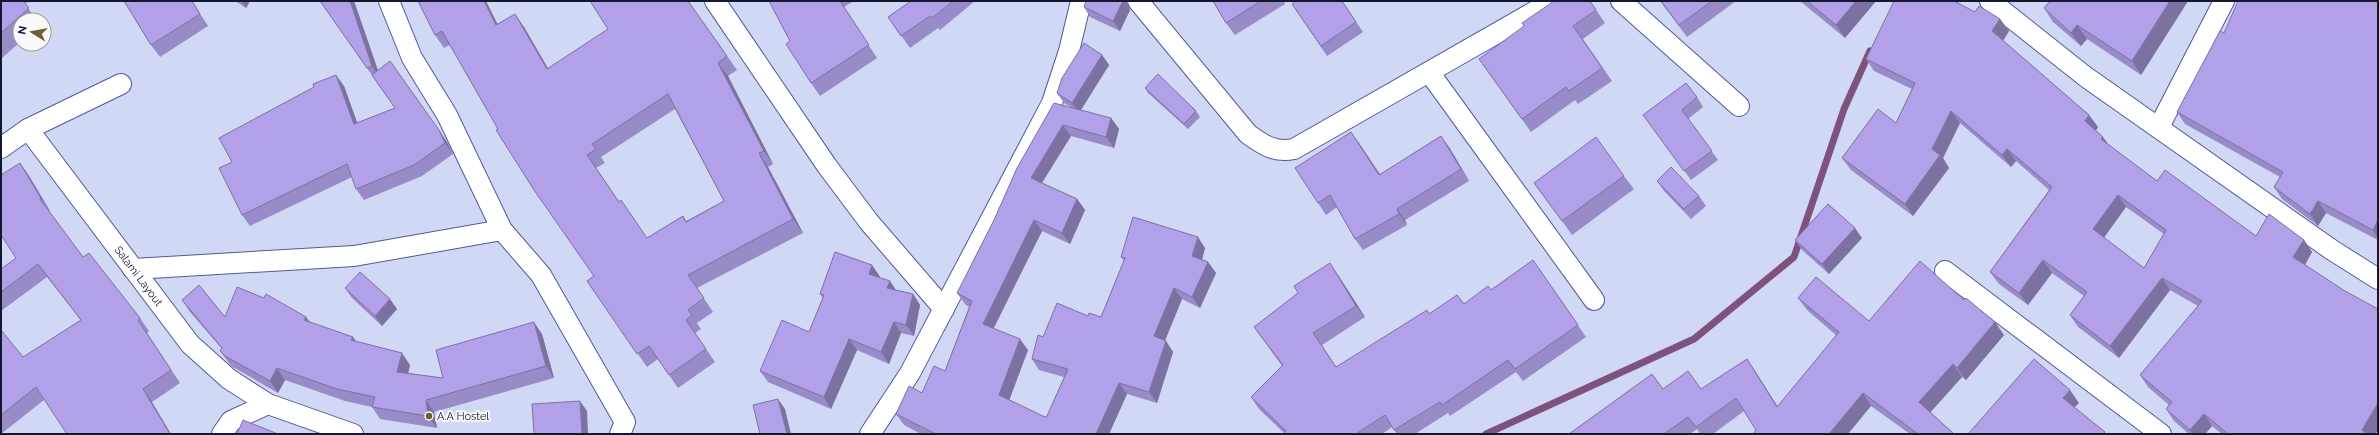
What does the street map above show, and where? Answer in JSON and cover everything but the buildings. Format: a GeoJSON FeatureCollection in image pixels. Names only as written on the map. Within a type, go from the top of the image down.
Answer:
{"type":"FeatureCollection","features":[{"type":"Feature","properties":{"kind":"street"},"geometry":{"type":"LineString","coordinates":[[389,1],[412,58],[447,115],[502,230],[541,275],[578,336],[623,428]]}},
{"type":"Feature","properties":{"kind":"street"},"geometry":{"type":"LineString","coordinates":[[715,1],[827,166],[869,222],[944,309]]}},
{"type":"Feature","properties":{"kind":"street"},"geometry":{"type":"LineString","coordinates":[[870,434],[910,372],[1052,103],[1081,1]]}},
{"type":"Feature","properties":{"kind":"street"},"geometry":{"type":"LineString","coordinates":[[1138,1],[1248,134],[1261,144],[1273,150],[1283,151],[1294,149],[1553,1]]}},
{"type":"Feature","properties":{"kind":"street"},"geometry":{"type":"LineString","coordinates":[[1621,1],[1739,106]]}},
{"type":"Feature","properties":{"kind":"street"},"geometry":{"type":"LineString","coordinates":[[1990,1],[2086,77],[2332,250],[2378,279]]}},
{"type":"Feature","properties":{"kind":"street"},"geometry":{"type":"LineString","coordinates":[[2159,127],[2224,1]]}},
{"type":"Feature","properties":{"kind":"street"},"geometry":{"type":"LineString","coordinates":[[1428,72],[1594,300]]}},
{"type":"Feature","properties":{"kind":"street"},"geometry":{"type":"LineString","coordinates":[[1,148],[28,130],[121,84]]}},
{"type":"Feature","properties":{"kind":"street","name":"Salami Layout"},"geometry":{"type":"LineString","coordinates":[[28,130],[190,344],[229,379],[268,404],[353,434]]}},
{"type":"Feature","properties":{"kind":"street"},"geometry":{"type":"LineString","coordinates":[[133,269],[354,256],[502,230]]}},
{"type":"Feature","properties":{"kind":"street"},"geometry":{"type":"LineString","coordinates":[[1945,271],[2161,434]]}},
{"type":"Feature","properties":{"kind":"street"},"geometry":{"type":"LineString","coordinates":[[222,434],[231,421],[268,404]]}},
{"type":"Feature","properties":{"kind":"waterway"},"geometry":{"type":"LineString","coordinates":[[1486,434],[1694,339],[1794,257],[1844,109],[1870,51]]}},
{"type":"Feature","properties":{"kind":"place","name":"A.A Hostel"},"geometry":{"type":"Point","coordinates":[429,416]}}]}
